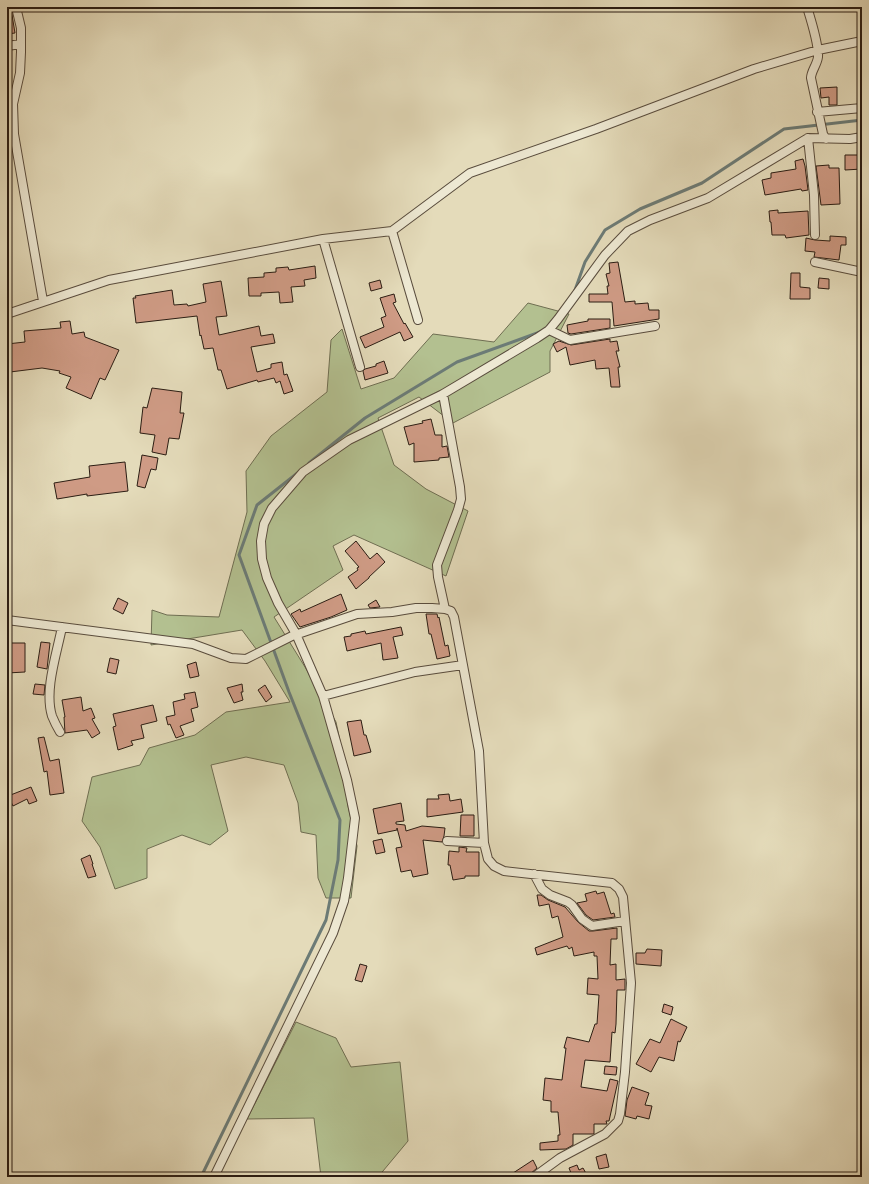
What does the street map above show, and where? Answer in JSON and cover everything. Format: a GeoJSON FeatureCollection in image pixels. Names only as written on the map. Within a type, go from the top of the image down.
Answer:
{"type":"FeatureCollection","features":[{"type":"Feature","properties":{"kind":"street"},"geometry":{"type":"LineString","coordinates":[[16,7],[21,44],[20,73],[13,104],[14,134],[43,301]]}},
{"type":"Feature","properties":{"kind":"street"},"geometry":{"type":"LineString","coordinates":[[808,7],[818,50],[818,58],[811,74],[811,78],[824,136]]}},
{"type":"Feature","properties":{"kind":"street"},"geometry":{"type":"LineString","coordinates":[[7,314],[108,280],[323,239],[392,231],[470,174],[596,129],[754,69],[818,50],[862,41]]}},
{"type":"Feature","properties":{"kind":"street"},"geometry":{"type":"LineString","coordinates":[[7,46],[21,44]]}},
{"type":"Feature","properties":{"kind":"street"},"geometry":{"type":"LineString","coordinates":[[818,114],[862,108]]}},
{"type":"Feature","properties":{"kind":"street"},"geometry":{"type":"LineString","coordinates":[[214,1177],[333,933],[344,901],[355,818],[347,780],[323,696],[267,578],[262,559],[261,541],[264,524],[272,508],[303,472],[349,440],[443,394],[549,330],[605,255],[628,231],[650,220],[708,198],[808,138],[824,136],[850,139],[862,137]]}},
{"type":"Feature","properties":{"kind":"street"},"geometry":{"type":"LineString","coordinates":[[808,138],[814,195],[815,235]]}},
{"type":"Feature","properties":{"kind":"street"},"geometry":{"type":"LineString","coordinates":[[392,231],[418,320]]}},
{"type":"Feature","properties":{"kind":"street"},"geometry":{"type":"LineString","coordinates":[[323,239],[360,367]]}},
{"type":"Feature","properties":{"kind":"street"},"geometry":{"type":"LineString","coordinates":[[815,262],[862,272]]}},
{"type":"Feature","properties":{"kind":"street"},"geometry":{"type":"LineString","coordinates":[[549,330],[570,340],[655,326]]}},
{"type":"Feature","properties":{"kind":"street"},"geometry":{"type":"LineString","coordinates":[[443,394],[461,499],[437,565],[445,609]]}},
{"type":"Feature","properties":{"kind":"street"},"geometry":{"type":"LineString","coordinates":[[7,620],[193,644],[231,658],[246,659],[294,635],[357,614],[392,612],[416,608],[445,609],[451,612],[454,617],[479,751],[484,843],[488,859],[494,866],[504,871],[612,883],[619,889],[622,897],[631,983],[626,1072],[618,1122],[605,1134],[560,1158],[534,1177]]}},
{"type":"Feature","properties":{"kind":"street"},"geometry":{"type":"LineString","coordinates":[[60,732],[52,717],[49,690],[62,627]]}},
{"type":"Feature","properties":{"kind":"street"},"geometry":{"type":"LineString","coordinates":[[323,696],[415,672],[463,665]]}},
{"type":"Feature","properties":{"kind":"street"},"geometry":{"type":"LineString","coordinates":[[447,841],[484,843]]}},
{"type":"Feature","properties":{"kind":"street"},"geometry":{"type":"LineString","coordinates":[[534,874],[542,889],[550,895],[568,902],[582,919],[592,926],[625,921]]}},
{"type":"Feature","properties":{"kind":"green space"},"geometry":{"type":"Polygon","coordinates":[[[528,303],[569,314],[550,351],[550,372],[453,423],[419,397],[378,418],[394,465],[426,489],[468,511],[446,576],[354,535],[333,546],[343,570],[274,617],[305,667],[336,722],[345,765],[348,806],[357,846],[351,898],[326,898],[318,878],[316,835],[301,832],[298,803],[284,765],[246,757],[211,765],[228,831],[210,845],[182,835],[147,849],[147,878],[115,889],[100,847],[82,821],[92,777],[140,765],[149,748],[195,735],[226,712],[290,702],[265,661],[242,630],[151,645],[152,610],[167,615],[219,617],[247,512],[246,471],[271,436],[327,392],[331,340],[342,329],[361,389],[394,378],[433,334],[494,342],[528,303]]]}},
{"type":"Feature","properties":{"kind":"green space"},"geometry":{"type":"Polygon","coordinates":[[[296,1022],[336,1038],[351,1067],[400,1062],[408,1141],[378,1177],[321,1177],[314,1118],[247,1119],[296,1022]]]}},
{"type":"Feature","properties":{"kind":"building"},"geometry":{"type":"Polygon","coordinates":[[[7,9],[11,9],[15,33],[7,34],[7,9]]]}},
{"type":"Feature","properties":{"kind":"building"},"geometry":{"type":"Polygon","coordinates":[[[837,87],[837,105],[829,105],[829,97],[821,98],[820,88],[837,87]]]}},
{"type":"Feature","properties":{"kind":"building"},"geometry":{"type":"Polygon","coordinates":[[[845,155],[861,155],[862,169],[845,170],[845,155]]]}},
{"type":"Feature","properties":{"kind":"building"},"geometry":{"type":"Polygon","coordinates":[[[803,159],[808,190],[802,191],[801,189],[765,195],[762,180],[771,178],[771,173],[796,169],[795,161],[803,159]]]}},
{"type":"Feature","properties":{"kind":"building"},"geometry":{"type":"Polygon","coordinates":[[[829,165],[829,168],[839,168],[840,204],[821,205],[816,166],[829,165]]]}},
{"type":"Feature","properties":{"kind":"building"},"geometry":{"type":"Polygon","coordinates":[[[778,210],[778,213],[808,211],[809,235],[786,238],[785,235],[772,235],[769,211],[778,210]]]}},
{"type":"Feature","properties":{"kind":"building"},"geometry":{"type":"Polygon","coordinates":[[[830,236],[846,237],[846,245],[841,245],[839,260],[814,257],[815,252],[805,251],[806,238],[830,241],[830,236]]]}},
{"type":"Feature","properties":{"kind":"building"},"geometry":{"type":"Polygon","coordinates":[[[618,262],[625,302],[635,301],[635,304],[648,303],[649,310],[659,310],[659,319],[614,326],[612,302],[589,302],[589,294],[608,294],[607,286],[609,286],[606,274],[610,273],[609,263],[618,262]]]}},
{"type":"Feature","properties":{"kind":"building"},"geometry":{"type":"Polygon","coordinates":[[[315,266],[316,278],[304,280],[305,286],[291,287],[293,302],[280,303],[279,292],[261,293],[261,296],[249,296],[248,278],[264,277],[264,273],[276,272],[276,268],[288,267],[289,270],[315,266]]]}},
{"type":"Feature","properties":{"kind":"building"},"geometry":{"type":"Polygon","coordinates":[[[791,273],[800,273],[800,287],[810,288],[810,299],[790,299],[791,273]]]}},
{"type":"Feature","properties":{"kind":"building"},"geometry":{"type":"Polygon","coordinates":[[[819,278],[829,279],[829,289],[818,288],[819,278]]]}},
{"type":"Feature","properties":{"kind":"building"},"geometry":{"type":"Polygon","coordinates":[[[380,280],[382,288],[371,291],[369,283],[380,280]]]}},
{"type":"Feature","properties":{"kind":"building"},"geometry":{"type":"Polygon","coordinates":[[[221,281],[227,316],[216,317],[219,335],[259,326],[261,336],[273,334],[275,343],[251,347],[257,372],[271,368],[271,364],[282,362],[284,375],[287,374],[293,391],[284,394],[280,381],[276,383],[274,378],[258,382],[257,380],[227,389],[221,370],[218,370],[213,348],[204,349],[201,335],[200,336],[197,316],[136,323],[133,298],[136,298],[135,296],[172,290],[174,305],[187,304],[188,306],[206,302],[203,284],[221,281]]]}},
{"type":"Feature","properties":{"kind":"building"},"geometry":{"type":"Polygon","coordinates":[[[394,294],[396,302],[393,303],[413,337],[404,341],[400,332],[365,348],[360,337],[384,327],[381,318],[386,316],[380,298],[394,294]]]}},
{"type":"Feature","properties":{"kind":"building"},"geometry":{"type":"Polygon","coordinates":[[[588,319],[610,319],[610,328],[571,334],[568,333],[567,325],[588,321],[588,319]]]}},
{"type":"Feature","properties":{"kind":"building"},"geometry":{"type":"Polygon","coordinates":[[[70,321],[72,334],[84,332],[85,337],[119,350],[105,380],[100,378],[91,399],[66,388],[71,377],[59,373],[60,371],[42,368],[10,372],[7,344],[25,342],[24,331],[61,328],[60,322],[70,321]]]}},
{"type":"Feature","properties":{"kind":"building"},"geometry":{"type":"Polygon","coordinates":[[[610,339],[610,342],[617,341],[619,351],[616,351],[620,367],[618,367],[620,387],[611,387],[609,368],[596,369],[595,360],[570,365],[566,347],[557,352],[553,344],[559,341],[571,345],[610,339]]]}},
{"type":"Feature","properties":{"kind":"building"},"geometry":{"type":"Polygon","coordinates":[[[384,361],[388,373],[365,380],[363,371],[365,369],[376,366],[376,364],[384,361]]]}},
{"type":"Feature","properties":{"kind":"building"},"geometry":{"type":"Polygon","coordinates":[[[152,388],[182,392],[180,413],[184,413],[179,439],[169,438],[166,455],[152,452],[155,435],[140,433],[143,407],[147,408],[152,388]]]}},
{"type":"Feature","properties":{"kind":"building"},"geometry":{"type":"Polygon","coordinates":[[[431,419],[435,435],[442,435],[442,447],[447,446],[449,457],[439,458],[439,460],[414,462],[414,443],[409,445],[404,427],[423,423],[422,421],[431,419]]]}},
{"type":"Feature","properties":{"kind":"building"},"geometry":{"type":"Polygon","coordinates":[[[142,455],[158,458],[156,470],[151,469],[145,488],[137,486],[142,455]]]}},
{"type":"Feature","properties":{"kind":"building"},"geometry":{"type":"Polygon","coordinates":[[[125,462],[128,491],[87,496],[87,494],[57,499],[54,483],[90,477],[89,466],[125,462]]]}},
{"type":"Feature","properties":{"kind":"building"},"geometry":{"type":"Polygon","coordinates":[[[356,541],[370,559],[377,553],[385,562],[356,589],[348,577],[358,570],[357,568],[359,567],[345,551],[356,541]]]}},
{"type":"Feature","properties":{"kind":"building"},"geometry":{"type":"Polygon","coordinates":[[[341,594],[347,610],[331,617],[300,627],[291,614],[300,609],[301,612],[341,594]]]}},
{"type":"Feature","properties":{"kind":"building"},"geometry":{"type":"Polygon","coordinates":[[[118,598],[128,603],[123,614],[113,609],[118,598]]]}},
{"type":"Feature","properties":{"kind":"building"},"geometry":{"type":"Polygon","coordinates":[[[376,600],[380,607],[370,608],[368,605],[376,600]]]}},
{"type":"Feature","properties":{"kind":"building"},"geometry":{"type":"Polygon","coordinates":[[[426,614],[437,614],[438,618],[439,617],[445,646],[448,645],[450,656],[437,659],[431,634],[429,634],[426,614]]]}},
{"type":"Feature","properties":{"kind":"building"},"geometry":{"type":"Polygon","coordinates":[[[401,627],[403,635],[393,637],[398,658],[383,660],[381,643],[347,651],[344,637],[365,631],[366,634],[401,627]]]}},
{"type":"Feature","properties":{"kind":"building"},"geometry":{"type":"Polygon","coordinates":[[[41,642],[50,643],[47,669],[37,667],[41,642]]]}},
{"type":"Feature","properties":{"kind":"building"},"geometry":{"type":"Polygon","coordinates":[[[7,643],[25,643],[25,672],[7,673],[7,643]]]}},
{"type":"Feature","properties":{"kind":"building"},"geometry":{"type":"Polygon","coordinates":[[[110,658],[119,660],[116,674],[107,672],[110,658]]]}},
{"type":"Feature","properties":{"kind":"building"},"geometry":{"type":"Polygon","coordinates":[[[196,662],[199,676],[190,678],[187,665],[196,662]]]}},
{"type":"Feature","properties":{"kind":"building"},"geometry":{"type":"Polygon","coordinates":[[[35,684],[45,685],[44,695],[33,694],[35,684]]]}},
{"type":"Feature","properties":{"kind":"building"},"geometry":{"type":"Polygon","coordinates":[[[242,684],[243,692],[241,692],[243,700],[234,703],[227,688],[242,684]]]}},
{"type":"Feature","properties":{"kind":"building"},"geometry":{"type":"Polygon","coordinates":[[[265,685],[272,697],[266,702],[258,690],[265,685]]]}},
{"type":"Feature","properties":{"kind":"building"},"geometry":{"type":"Polygon","coordinates":[[[195,692],[198,707],[191,709],[194,721],[180,726],[184,735],[176,738],[170,724],[168,725],[166,717],[175,715],[173,702],[185,699],[184,694],[195,692]]]}},
{"type":"Feature","properties":{"kind":"building"},"geometry":{"type":"Polygon","coordinates":[[[81,697],[83,711],[91,708],[95,718],[92,719],[100,733],[92,738],[87,730],[65,733],[65,717],[62,700],[81,697]]]}},
{"type":"Feature","properties":{"kind":"building"},"geometry":{"type":"Polygon","coordinates":[[[153,705],[157,721],[141,725],[144,738],[131,741],[133,745],[118,750],[113,727],[116,726],[113,714],[153,705]]]}},
{"type":"Feature","properties":{"kind":"building"},"geometry":{"type":"Polygon","coordinates":[[[361,720],[364,735],[366,735],[371,752],[354,756],[347,722],[361,720]]]}},
{"type":"Feature","properties":{"kind":"building"},"geometry":{"type":"Polygon","coordinates":[[[44,737],[50,761],[59,759],[64,793],[50,795],[47,771],[44,772],[38,738],[44,737]]]}},
{"type":"Feature","properties":{"kind":"building"},"geometry":{"type":"Polygon","coordinates":[[[31,787],[37,801],[29,804],[27,799],[13,806],[8,796],[31,787]]]}},
{"type":"Feature","properties":{"kind":"building"},"geometry":{"type":"Polygon","coordinates":[[[449,794],[450,801],[461,799],[463,812],[427,817],[427,799],[439,799],[438,795],[449,794]]]}},
{"type":"Feature","properties":{"kind":"building"},"geometry":{"type":"Polygon","coordinates":[[[401,803],[404,821],[396,822],[396,824],[405,825],[406,831],[422,826],[445,828],[442,842],[423,840],[428,874],[413,877],[411,870],[401,872],[396,848],[402,847],[397,828],[397,830],[378,834],[373,809],[401,803]]]}},
{"type":"Feature","properties":{"kind":"building"},"geometry":{"type":"Polygon","coordinates":[[[461,815],[474,815],[474,836],[460,836],[461,815]]]}},
{"type":"Feature","properties":{"kind":"building"},"geometry":{"type":"Polygon","coordinates":[[[382,839],[385,852],[376,854],[373,841],[382,839]]]}},
{"type":"Feature","properties":{"kind":"building"},"geometry":{"type":"Polygon","coordinates":[[[459,847],[467,848],[466,852],[479,852],[479,876],[465,876],[465,878],[453,880],[450,865],[448,865],[449,851],[459,852],[459,847]]]}},
{"type":"Feature","properties":{"kind":"building"},"geometry":{"type":"Polygon","coordinates":[[[90,855],[96,876],[88,878],[81,859],[90,855]]]}},
{"type":"Feature","properties":{"kind":"building"},"geometry":{"type":"Polygon","coordinates":[[[596,891],[597,894],[604,892],[611,914],[614,913],[615,917],[593,920],[586,915],[577,903],[587,901],[585,894],[596,891]]]}},
{"type":"Feature","properties":{"kind":"building"},"geometry":{"type":"Polygon","coordinates":[[[537,895],[541,895],[548,900],[565,907],[578,922],[589,931],[617,928],[617,939],[611,939],[610,965],[616,964],[616,980],[625,979],[625,990],[617,990],[616,1024],[615,1033],[612,1032],[610,1062],[585,1060],[581,1087],[607,1091],[610,1079],[618,1081],[609,1121],[606,1121],[607,1124],[594,1124],[594,1134],[573,1134],[573,1145],[566,1149],[540,1150],[540,1143],[558,1141],[558,1135],[560,1135],[558,1112],[551,1112],[551,1101],[543,1100],[545,1078],[562,1080],[566,1048],[564,1048],[567,1037],[589,1042],[595,1024],[597,1024],[599,995],[587,994],[588,978],[598,979],[597,956],[594,956],[594,952],[574,956],[572,947],[569,949],[567,946],[537,955],[535,948],[563,937],[558,916],[552,918],[549,904],[539,906],[537,895]]]}},
{"type":"Feature","properties":{"kind":"building"},"geometry":{"type":"Polygon","coordinates":[[[647,949],[662,950],[661,966],[636,964],[636,953],[645,953],[647,949]]]}},
{"type":"Feature","properties":{"kind":"building"},"geometry":{"type":"Polygon","coordinates":[[[360,964],[367,966],[362,982],[355,980],[360,964]]]}},
{"type":"Feature","properties":{"kind":"building"},"geometry":{"type":"Polygon","coordinates":[[[664,1004],[673,1007],[671,1015],[662,1012],[664,1004]]]}},
{"type":"Feature","properties":{"kind":"building"},"geometry":{"type":"Polygon","coordinates":[[[671,1019],[687,1027],[680,1042],[678,1041],[674,1061],[659,1057],[651,1072],[636,1064],[650,1039],[660,1043],[671,1019]]]}},
{"type":"Feature","properties":{"kind":"building"},"geometry":{"type":"Polygon","coordinates":[[[605,1066],[617,1067],[616,1075],[604,1074],[605,1066]]]}},
{"type":"Feature","properties":{"kind":"building"},"geometry":{"type":"Polygon","coordinates":[[[632,1087],[649,1093],[645,1105],[652,1106],[649,1119],[637,1116],[636,1119],[625,1116],[627,1100],[632,1087]]]}},
{"type":"Feature","properties":{"kind":"building"},"geometry":{"type":"Polygon","coordinates":[[[606,1154],[609,1167],[599,1169],[596,1157],[606,1154]]]}},
{"type":"Feature","properties":{"kind":"building"},"geometry":{"type":"Polygon","coordinates":[[[533,1160],[537,1168],[526,1177],[507,1177],[533,1160]]]}},
{"type":"Feature","properties":{"kind":"building"},"geometry":{"type":"Polygon","coordinates":[[[577,1165],[579,1170],[583,1168],[588,1177],[563,1177],[571,1173],[569,1168],[577,1165]]]}},
{"type":"Feature","properties":{"kind":"waterway"},"geometry":{"type":"LineString","coordinates":[[575,290],[585,262],[605,230],[640,209],[702,183],[784,129],[862,120]]}},
{"type":"Feature","properties":{"kind":"waterway"},"geometry":{"type":"LineString","coordinates":[[309,463],[365,418],[457,362],[540,332]]}},
{"type":"Feature","properties":{"kind":"waterway"},"geometry":{"type":"LineString","coordinates":[[201,1177],[326,920],[338,860],[340,820],[289,692],[239,555],[257,505],[300,471]]}}]}
